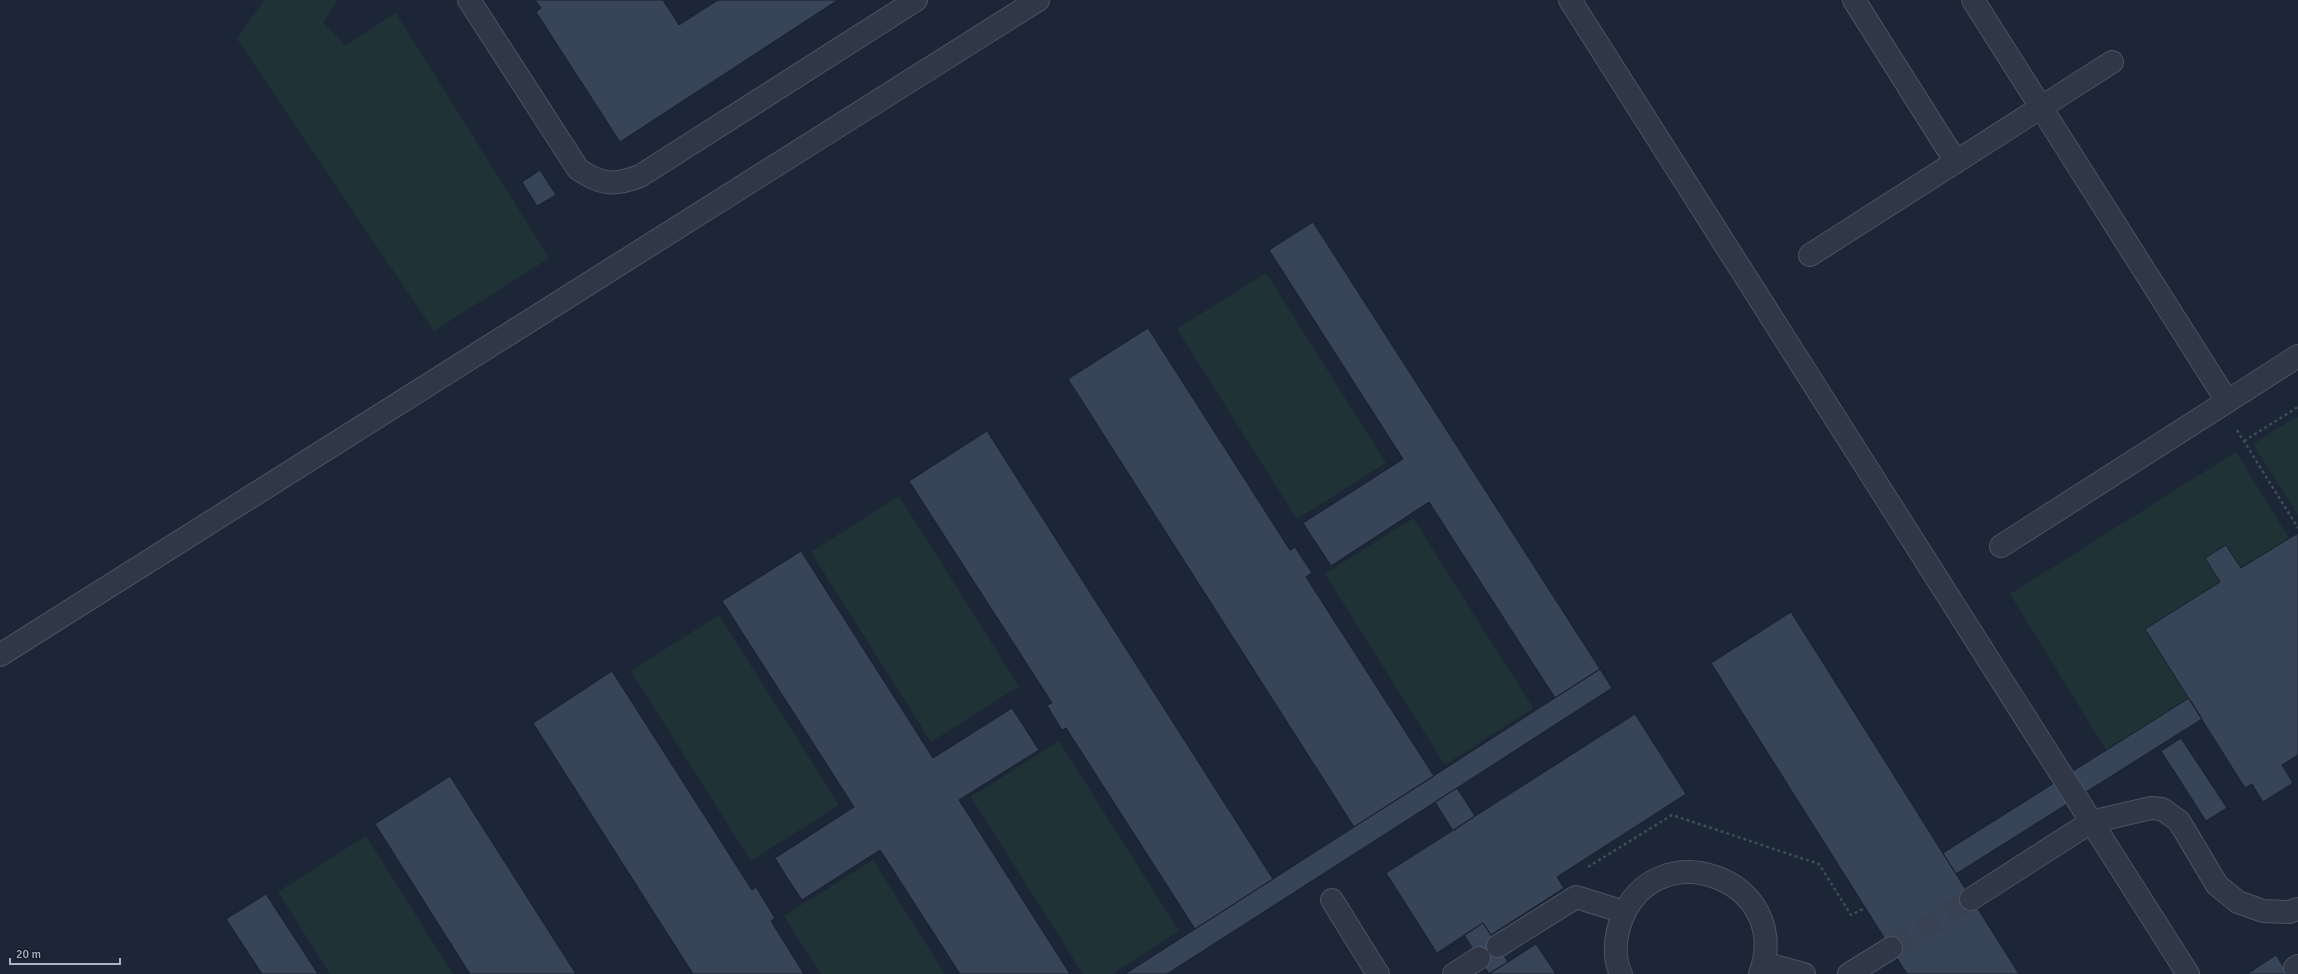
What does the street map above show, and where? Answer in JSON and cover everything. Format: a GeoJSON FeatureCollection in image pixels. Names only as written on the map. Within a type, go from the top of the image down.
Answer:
{"type":"FeatureCollection","features":[{"type":"Feature","properties":{"kind":"lane"},"geometry":{"type":"LineString","coordinates":[[469,0],[578,169],[591,179],[607,183],[624,182],[640,176],[916,0]]}},
{"type":"Feature","properties":{"kind":"lane"},"geometry":{"type":"LineString","coordinates":[[0,655],[1038,0]]}},
{"type":"Feature","properties":{"kind":"lane"},"geometry":{"type":"LineString","coordinates":[[1570,0],[2090,822],[2188,974]]}},
{"type":"Feature","properties":{"kind":"lane"},"geometry":{"type":"LineString","coordinates":[[1854,0],[1956,162]]}},
{"type":"Feature","properties":{"kind":"lane"},"geometry":{"type":"LineString","coordinates":[[1973,0],[2224,403]]}},
{"type":"Feature","properties":{"kind":"lane"},"geometry":{"type":"LineString","coordinates":[[1810,256],[2112,62]]}},
{"type":"Feature","properties":{"kind":"lane"},"geometry":{"type":"LineString","coordinates":[[2001,546],[2298,356]]}},
{"type":"Feature","properties":{"kind":"lane"},"geometry":{"type":"LineString","coordinates":[[1971,899],[2090,822],[2151,808],[2162,810],[2179,821],[2217,885],[2238,902],[2263,911],[2289,912],[2298,909]]}},
{"type":"Feature","properties":{"kind":"lane"},"geometry":{"type":"LineString","coordinates":[[1621,974],[1616,950],[1617,931],[1624,912],[1636,896],[1651,883],[1668,875],[1688,871],[1707,873],[1726,880],[1742,891],[1754,906],[1763,924],[1766,943],[1762,969],[1804,974]]}},
{"type":"Feature","properties":{"kind":"lane"},"geometry":{"type":"LineString","coordinates":[[1498,946],[1576,897],[1624,912]]}},
{"type":"Feature","properties":{"kind":"lane"},"geometry":{"type":"LineString","coordinates":[[1332,900],[1378,974]]}},
{"type":"Feature","properties":{"kind":"lane"},"geometry":{"type":"LineString","coordinates":[[1849,974],[1891,948]]}},
{"type":"Feature","properties":{"kind":"lane"},"geometry":{"type":"LineString","coordinates":[[1454,974],[1479,958]]}},
{"type":"Feature","properties":{"kind":"lane"},"geometry":{"type":"LineString","coordinates":[[2298,966],[2295,968],[2298,972]]}},
{"type":"Feature","properties":{"kind":"path"},"geometry":{"type":"LineString","coordinates":[[2224,403],[2244,441],[2298,528]]}},
{"type":"Feature","properties":{"kind":"path"},"geometry":{"type":"LineString","coordinates":[[2244,441],[2298,407]]}},
{"type":"Feature","properties":{"kind":"green space"},"geometry":{"type":"Polygon","coordinates":[[[264,0],[338,0],[323,23],[346,45],[396,13],[549,258],[434,331],[237,39],[264,0]]]}},
{"type":"Feature","properties":{"kind":"green space"},"geometry":{"type":"Polygon","coordinates":[[[1266,273],[1386,463],[1297,519],[1177,329],[1266,273]]]}},
{"type":"Feature","properties":{"kind":"green space"},"geometry":{"type":"Polygon","coordinates":[[[2297,416],[2298,418],[2298,515],[2253,444],[2297,416]]]}},
{"type":"Feature","properties":{"kind":"green space"},"geometry":{"type":"Polygon","coordinates":[[[2236,452],[2289,538],[2241,568],[2226,545],[2205,558],[2220,582],[2145,629],[2189,698],[2106,750],[2010,594],[2236,452]]]}},
{"type":"Feature","properties":{"kind":"green space"},"geometry":{"type":"Polygon","coordinates":[[[899,496],[1019,686],[931,742],[811,552],[899,496]]]}},
{"type":"Feature","properties":{"kind":"green space"},"geometry":{"type":"Polygon","coordinates":[[[1413,518],[1533,708],[1445,765],[1325,574],[1413,518]]]}},
{"type":"Feature","properties":{"kind":"green space"},"geometry":{"type":"Polygon","coordinates":[[[719,615],[839,805],[751,861],[631,671],[719,615]]]}},
{"type":"Feature","properties":{"kind":"green space"},"geometry":{"type":"Polygon","coordinates":[[[1059,741],[1179,931],[1112,974],[1083,974],[971,797],[1059,741]]]}},
{"type":"Feature","properties":{"kind":"green space"},"geometry":{"type":"Polygon","coordinates":[[[366,836],[453,974],[330,974],[278,892],[366,836]]]}},
{"type":"Feature","properties":{"kind":"green space"},"geometry":{"type":"Polygon","coordinates":[[[873,860],[945,974],[821,974],[784,916],[873,860]]]}},
{"type":"Feature","properties":{"kind":"building"},"geometry":{"type":"Polygon","coordinates":[[[535,0],[663,0],[679,25],[718,0],[838,0],[620,142],[536,12],[541,8],[535,0]]]}},
{"type":"Feature","properties":{"kind":"building"},"geometry":{"type":"Polygon","coordinates":[[[540,170],[556,195],[537,206],[522,182],[540,170]]]}},
{"type":"Feature","properties":{"kind":"building"},"geometry":{"type":"Polygon","coordinates":[[[1313,222],[1600,669],[1555,698],[1429,502],[1331,566],[1303,523],[1403,459],[1269,250],[1313,222]]]}},
{"type":"Feature","properties":{"kind":"building"},"geometry":{"type":"Polygon","coordinates":[[[1148,328],[1290,550],[1295,547],[1312,573],[1306,577],[1434,776],[1354,827],[1068,379],[1148,328]]]}},
{"type":"Feature","properties":{"kind":"building"},"geometry":{"type":"Polygon","coordinates":[[[987,431],[1273,879],[1195,929],[1066,728],[1062,730],[1047,705],[1052,703],[909,481],[987,431]]]}},
{"type":"Feature","properties":{"kind":"building"},"geometry":{"type":"Polygon","coordinates":[[[2298,533],[2298,755],[2282,765],[2293,783],[2263,802],[2252,784],[2245,788],[2145,629],[2220,582],[2205,558],[2226,545],[2241,568],[2298,533]]]}},
{"type":"Feature","properties":{"kind":"building"},"geometry":{"type":"Polygon","coordinates":[[[801,551],[933,758],[1012,708],[1039,750],[959,800],[1070,974],[960,974],[880,850],[802,900],[786,876],[775,858],[854,807],[722,601],[801,551]]]}},
{"type":"Feature","properties":{"kind":"building"},"geometry":{"type":"Polygon","coordinates":[[[1791,612],[2019,974],[1907,974],[1711,663],[1791,612]]]}},
{"type":"Feature","properties":{"kind":"building"},"geometry":{"type":"Polygon","coordinates":[[[1600,669],[1612,688],[1457,788],[1167,974],[1125,974],[1600,669]]]}},
{"type":"Feature","properties":{"kind":"building"},"geometry":{"type":"Polygon","coordinates":[[[612,671],[752,890],[756,887],[775,918],[771,921],[804,974],[693,974],[533,723],[612,671]]]}},
{"type":"Feature","properties":{"kind":"building"},"geometry":{"type":"Polygon","coordinates":[[[2189,698],[2202,719],[1956,874],[1943,853],[2189,698]]]}},
{"type":"Feature","properties":{"kind":"building"},"geometry":{"type":"Polygon","coordinates":[[[1635,714],[1686,794],[1557,877],[1564,888],[1491,935],[1483,923],[1437,953],[1386,873],[1635,714]]]}},
{"type":"Feature","properties":{"kind":"building"},"geometry":{"type":"Polygon","coordinates":[[[2181,738],[2227,808],[2206,821],[2161,751],[2181,738]]]}},
{"type":"Feature","properties":{"kind":"building"},"geometry":{"type":"Polygon","coordinates":[[[450,776],[576,974],[470,974],[375,824],[450,776]]]}},
{"type":"Feature","properties":{"kind":"building"},"geometry":{"type":"Polygon","coordinates":[[[1457,788],[1475,816],[1453,831],[1435,802],[1457,788]]]}},
{"type":"Feature","properties":{"kind":"building"},"geometry":{"type":"Polygon","coordinates":[[[266,894],[318,974],[262,974],[226,919],[266,894]]]}},
{"type":"Feature","properties":{"kind":"building"},"geometry":{"type":"Polygon","coordinates":[[[1483,923],[1508,962],[1489,974],[1464,935],[1483,923]]]}},
{"type":"Feature","properties":{"kind":"building"},"geometry":{"type":"Polygon","coordinates":[[[1536,944],[1556,974],[1488,974],[1508,962],[1536,944]]]}},
{"type":"Feature","properties":{"kind":"building"},"geometry":{"type":"Polygon","coordinates":[[[2276,955],[2288,974],[2247,974],[2276,955]]]}},
{"type":"Feature","properties":{"kind":"tunnel"},"geometry":{"type":"LineString","coordinates":[[1891,948],[1971,899]]}}]}
